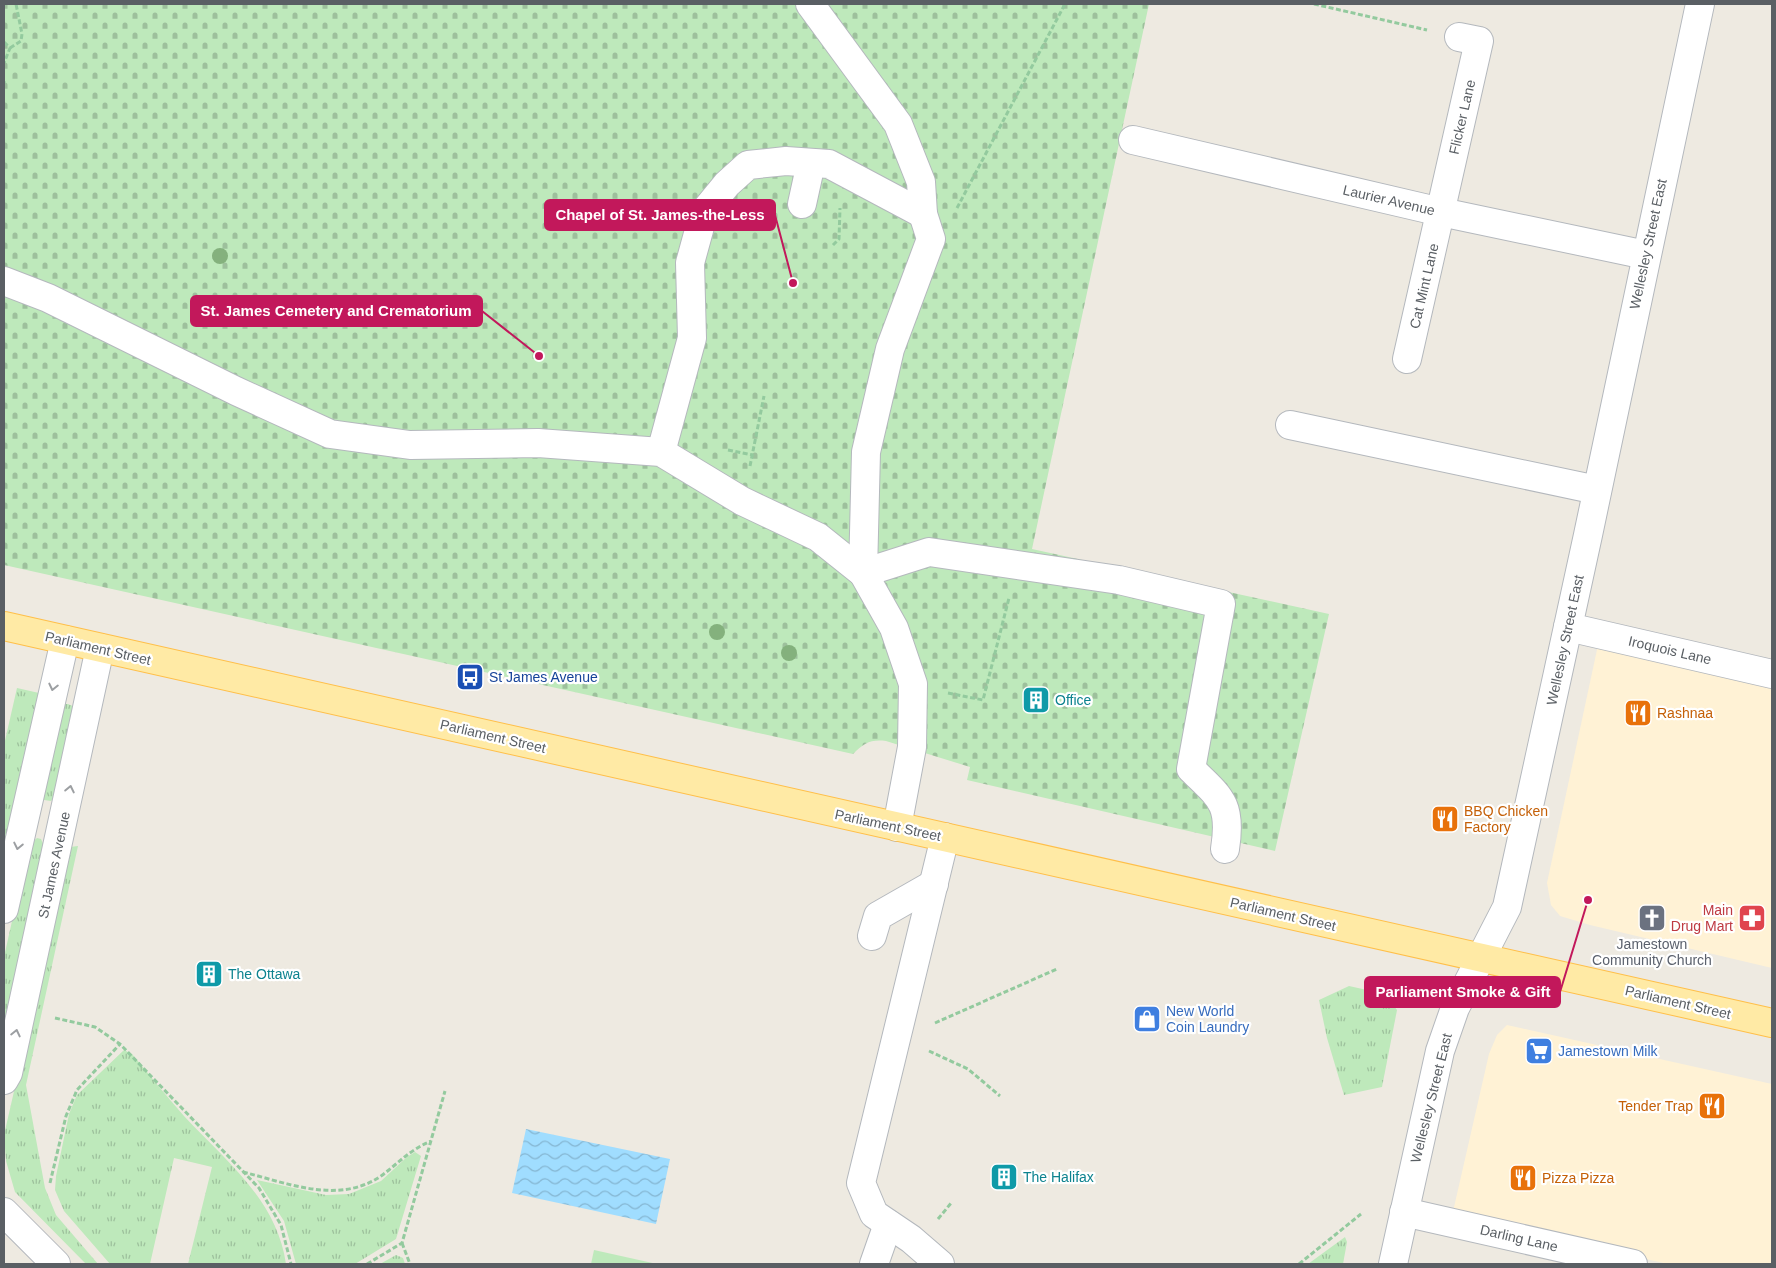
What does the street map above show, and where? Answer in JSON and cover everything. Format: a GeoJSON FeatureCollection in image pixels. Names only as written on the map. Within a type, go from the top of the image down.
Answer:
{"type":"FeatureCollection","features":[{"type":"Feature","properties":{"kind":"main road","name":"Parliament Street"},"geometry":{"type":"LineString","coordinates":[[4,626],[1772,1023]]}},
{"type":"Feature","properties":{"kind":"street"},"geometry":{"type":"LineString","coordinates":[[810,4],[898,124],[921,182],[927,226],[890,349],[866,452],[863,573]]}},
{"type":"Feature","properties":{"kind":"street","name":"Wellesley Street East"},"geometry":{"type":"LineString","coordinates":[[1393,1264],[1440,1051],[1455,1008],[1507,907],[1700,4]]}},
{"type":"Feature","properties":{"kind":"street","name":"Flicker Lane"},"geometry":{"type":"LineString","coordinates":[[1441,212],[1479,41],[1459,37]]}},
{"type":"Feature","properties":{"kind":"street","name":"Laurier Avenue"},"geometry":{"type":"LineString","coordinates":[[1133,140],[1441,212],[1646,255]]}},
{"type":"Feature","properties":{"kind":"street"},"geometry":{"type":"LineString","coordinates":[[661,452],[692,338],[690,263],[704,212],[727,184],[748,165],[786,161],[829,164],[851,174],[927,226]]}},
{"type":"Feature","properties":{"kind":"street"},"geometry":{"type":"LineString","coordinates":[[802,204],[811,163]]}},
{"type":"Feature","properties":{"kind":"street","name":"Cat Mint Lane"},"geometry":{"type":"LineString","coordinates":[[1407,359],[1441,212]]}},
{"type":"Feature","properties":{"kind":"street"},"geometry":{"type":"LineString","coordinates":[[4,281],[48,298],[236,391],[330,434],[410,445],[538,443],[661,452],[742,501],[818,537],[863,573],[894,628],[913,684],[912,747],[897,827]]}},
{"type":"Feature","properties":{"kind":"street"},"geometry":{"type":"LineString","coordinates":[[1290,425],[1597,490]]}},
{"type":"Feature","properties":{"kind":"street"},"geometry":{"type":"LineString","coordinates":[[863,573],[929,552],[1119,580],[1221,604],[1191,769],[1220,797],[1227,815],[1225,849]]}},
{"type":"Feature","properties":{"kind":"street","name":"Iroquois Lane"},"geometry":{"type":"LineString","coordinates":[[1568,627],[1772,674]]}},
{"type":"Feature","properties":{"kind":"street"},"geometry":{"type":"LineString","coordinates":[[4,910],[65,640]]}},
{"type":"Feature","properties":{"kind":"street","name":"St James Avenue"},"geometry":{"type":"LineString","coordinates":[[4,1080],[8,1073],[100,648]]}},
{"type":"Feature","properties":{"kind":"street"},"geometry":{"type":"LineString","coordinates":[[940,1264],[911,1239],[874,1214],[861,1182],[944,837]]}},
{"type":"Feature","properties":{"kind":"street"},"geometry":{"type":"LineString","coordinates":[[872,936],[878,916],[934,884]]}},
{"type":"Feature","properties":{"kind":"street"},"geometry":{"type":"LineString","coordinates":[[4,1212],[56,1264]]}},
{"type":"Feature","properties":{"kind":"street","name":"Darling Lane"},"geometry":{"type":"LineString","coordinates":[[1404,1212],[1633,1264]]}},
{"type":"Feature","properties":{"kind":"street"},"geometry":{"type":"LineString","coordinates":[[874,1264],[888,1224]]}},
{"type":"Feature","properties":{"kind":"path"},"geometry":{"type":"LineString","coordinates":[[4,63],[10,48],[20,41],[22,34],[16,4]]}},
{"type":"Feature","properties":{"kind":"path"},"geometry":{"type":"LineString","coordinates":[[927,226],[960,205],[1065,4]]}},
{"type":"Feature","properties":{"kind":"path"},"geometry":{"type":"LineString","coordinates":[[1314,4],[1459,37]]}},
{"type":"Feature","properties":{"kind":"path"},"geometry":{"type":"LineString","coordinates":[[4,42],[10,48]]}},
{"type":"Feature","properties":{"kind":"path"},"geometry":{"type":"LineString","coordinates":[[833,245],[839,239],[840,206]]}},
{"type":"Feature","properties":{"kind":"path"},"geometry":{"type":"LineString","coordinates":[[748,473],[764,396]]}},
{"type":"Feature","properties":{"kind":"path"},"geometry":{"type":"LineString","coordinates":[[913,684],[983,700],[1018,566]]}},
{"type":"Feature","properties":{"kind":"path"},"geometry":{"type":"LineString","coordinates":[[897,1037],[937,1022],[1057,969]]}},
{"type":"Feature","properties":{"kind":"path"},"geometry":{"type":"LineString","coordinates":[[54,1018],[95,1027],[120,1044],[259,1188],[281,1225],[291,1264]]}},
{"type":"Feature","properties":{"kind":"path"},"geometry":{"type":"LineString","coordinates":[[897,1037],[968,1069],[1000,1096]]}},
{"type":"Feature","properties":{"kind":"path"},"geometry":{"type":"LineString","coordinates":[[50,1183],[66,1116],[77,1090],[120,1044]]}},
{"type":"Feature","properties":{"kind":"path"},"geometry":{"type":"LineString","coordinates":[[410,1264],[402,1243],[446,1091]]}},
{"type":"Feature","properties":{"kind":"path"},"geometry":{"type":"LineString","coordinates":[[242,1172],[319,1191],[351,1189],[380,1176],[412,1149],[431,1141]]}},
{"type":"Feature","properties":{"kind":"path"},"geometry":{"type":"LineString","coordinates":[[1299,1264],[1361,1214]]}},
{"type":"Feature","properties":{"kind":"path"},"geometry":{"type":"LineString","coordinates":[[367,1264],[402,1243]]}},
{"type":"Feature","properties":{"kind":"shaded area"},"geometry":{"type":"Polygon","coordinates":[[[1598,645],[1772,684],[1772,968],[1590,925],[1560,916],[1551,905],[1547,883],[1598,645]]]}},
{"type":"Feature","properties":{"kind":"shaded area"},"geometry":{"type":"Polygon","coordinates":[[[1507,1025],[1772,1084],[1772,1264],[1668,1264],[1452,1216],[1489,1054],[1497,1035],[1507,1025]]]}},
{"type":"Feature","properties":{"kind":"green space"},"geometry":{"type":"Polygon","coordinates":[[[4,4],[1149,4],[1032,549],[1329,614],[1275,851],[967,780],[970,767],[886,741],[868,743],[853,754],[4,565],[4,4]]]}},
{"type":"Feature","properties":{"kind":"green space"},"geometry":{"type":"Polygon","coordinates":[[[17,688],[39,693],[4,848],[4,745],[17,688]]]}},
{"type":"Feature","properties":{"kind":"green space"},"geometry":{"type":"Polygon","coordinates":[[[61,704],[75,707],[56,795],[51,801],[44,800],[39,796],[61,704]]]}},
{"type":"Feature","properties":{"kind":"green space"},"geometry":{"type":"Polygon","coordinates":[[[37,838],[41,839],[45,848],[4,1036],[4,957],[29,845],[37,838]]]}},
{"type":"Feature","properties":{"kind":"green space"},"geometry":{"type":"Polygon","coordinates":[[[78,846],[26,1085],[45,1188],[56,1215],[98,1264],[86,1264],[15,1192],[6,1161],[4,1135],[70,847],[78,846]]]}},
{"type":"Feature","properties":{"kind":"green space"},"geometry":{"type":"Polygon","coordinates":[[[1349,986],[1385,994],[1397,1010],[1382,1087],[1344,1095],[1327,1038],[1319,1000],[1349,986]]]}},
{"type":"Feature","properties":{"kind":"green space"},"geometry":{"type":"Polygon","coordinates":[[[124,1050],[132,1054],[184,1116],[232,1166],[261,1201],[281,1241],[286,1264],[188,1264],[212,1167],[174,1158],[150,1264],[110,1264],[64,1211],[55,1190],[56,1176],[69,1114],[77,1095],[124,1050]]]}},
{"type":"Feature","properties":{"kind":"green space"},"geometry":{"type":"Polygon","coordinates":[[[415,1152],[421,1156],[396,1239],[355,1264],[296,1264],[284,1221],[257,1180],[326,1195],[349,1194],[381,1181],[415,1152]]]}},
{"type":"Feature","properties":{"kind":"green space"},"geometry":{"type":"Polygon","coordinates":[[[1345,1237],[1347,1242],[1343,1264],[1308,1264],[1345,1237]]]}},
{"type":"Feature","properties":{"kind":"green space"},"geometry":{"type":"Polygon","coordinates":[[[594,1250],[657,1264],[591,1264],[594,1250]]]}},
{"type":"Feature","properties":{"kind":"green space"},"geometry":{"type":"Polygon","coordinates":[[[396,1255],[403,1258],[405,1264],[380,1264],[396,1255]]]}},
{"type":"Feature","properties":{"kind":"water"},"geometry":{"type":"Polygon","coordinates":[[[526,1129],[670,1159],[656,1224],[512,1193],[526,1129]]]}},
{"type":"Feature","properties":{"kind":"place","name":"Chapel of St. James-the-Less"},"geometry":{"type":"Point","coordinates":[793,283]}},
{"type":"Feature","properties":{"kind":"place","name":"St. James Cemetery and Crematorium"},"geometry":{"type":"Point","coordinates":[539,356]}},
{"type":"Feature","properties":{"kind":"place","name":"St James Avenue"},"geometry":{"type":"Point","coordinates":[470,677]}},
{"type":"Feature","properties":{"kind":"place","name":"Office"},"geometry":{"type":"Point","coordinates":[1036,700]}},
{"type":"Feature","properties":{"kind":"place","name":"Rashnaa"},"geometry":{"type":"Point","coordinates":[1638,713]}},
{"type":"Feature","properties":{"kind":"place","name":"BBQ Chicken Factory"},"geometry":{"type":"Point","coordinates":[1445,819]}},
{"type":"Feature","properties":{"kind":"place","name":"Parliament Smoke & Gift"},"geometry":{"type":"Point","coordinates":[1588,900]}},
{"type":"Feature","properties":{"kind":"place","name":"Jamestown Community Church"},"geometry":{"type":"Point","coordinates":[1652,918]}},
{"type":"Feature","properties":{"kind":"place","name":"Main Drug Mart"},"geometry":{"type":"Point","coordinates":[1752,918]}},
{"type":"Feature","properties":{"kind":"place","name":"The Ottawa"},"geometry":{"type":"Point","coordinates":[209,974]}},
{"type":"Feature","properties":{"kind":"place","name":"New World Coin Laundry"},"geometry":{"type":"Point","coordinates":[1147,1019]}},
{"type":"Feature","properties":{"kind":"place","name":"Jamestown Milk"},"geometry":{"type":"Point","coordinates":[1539,1051]}},
{"type":"Feature","properties":{"kind":"place","name":"Tender Trap"},"geometry":{"type":"Point","coordinates":[1712,1106]}},
{"type":"Feature","properties":{"kind":"place","name":"The Halifax"},"geometry":{"type":"Point","coordinates":[1004,1177]}},
{"type":"Feature","properties":{"kind":"place","name":"Pizza Pizza"},"geometry":{"type":"Point","coordinates":[1523,1178]}}]}
